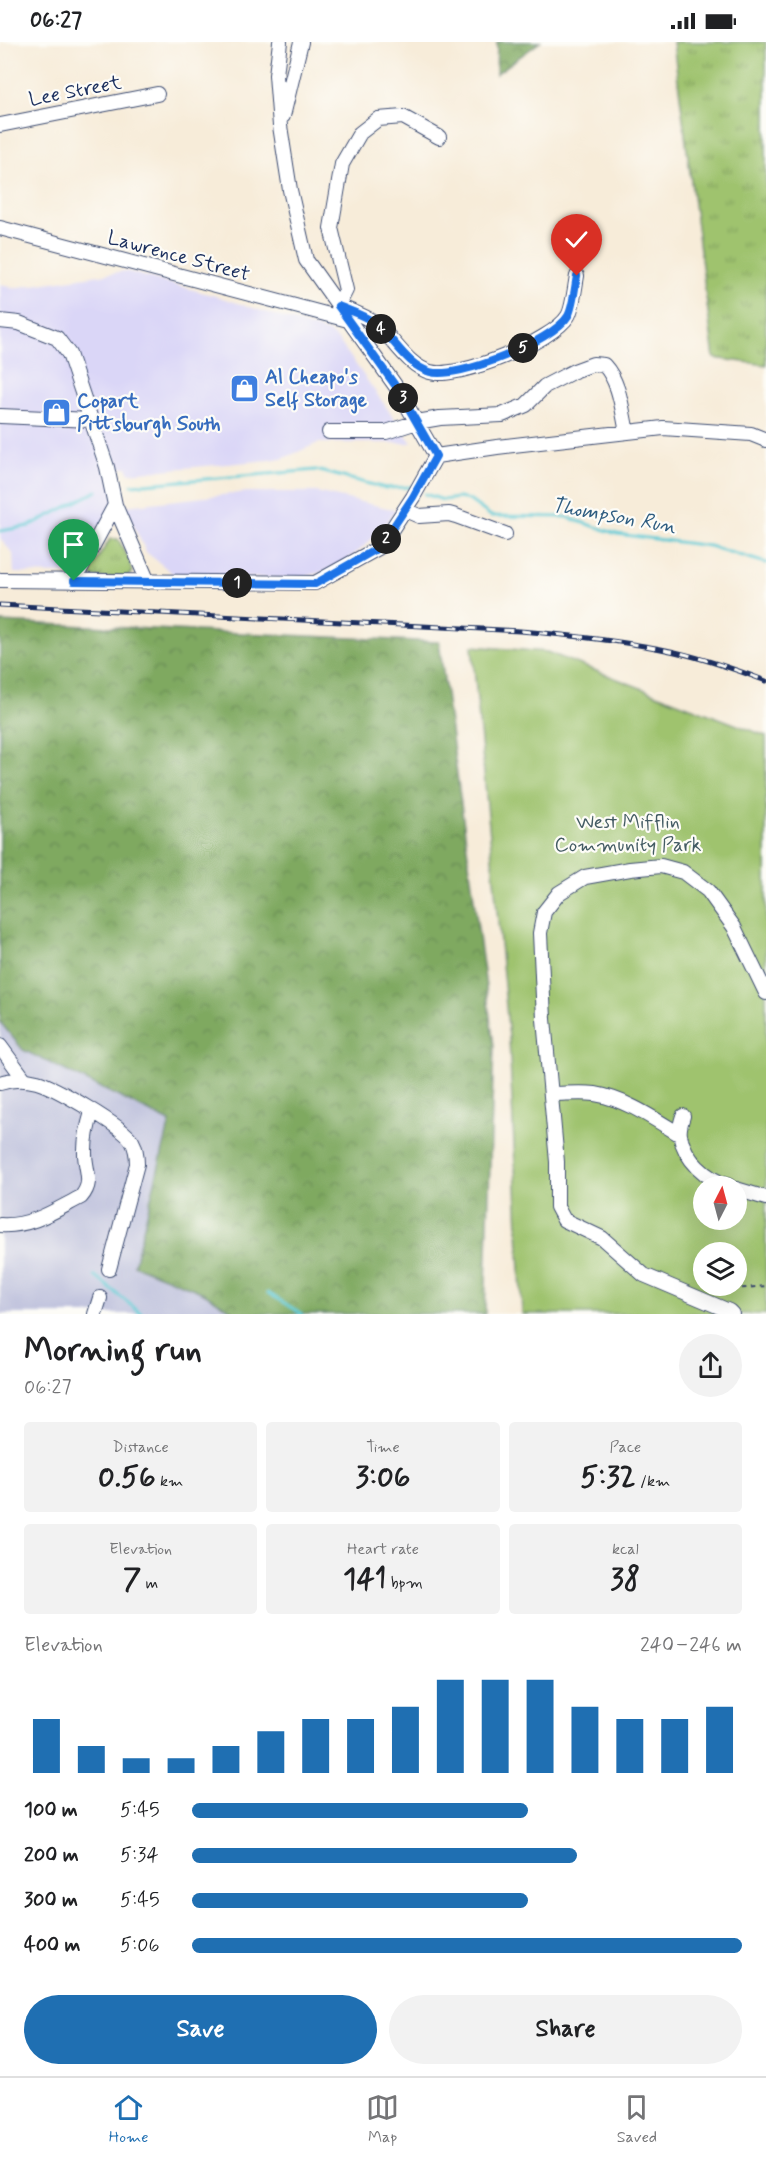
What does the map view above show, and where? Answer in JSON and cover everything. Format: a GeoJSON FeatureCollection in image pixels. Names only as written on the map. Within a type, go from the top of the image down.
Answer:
{"type":"FeatureCollection","features":[{"type":"Feature","properties":{"kind":"street"},"geometry":{"type":"LineString","coordinates":[[280,42],[276,75],[280,126],[290,190],[306,260],[397,388],[436,456]]}},
{"type":"Feature","properties":{"kind":"street"},"geometry":{"type":"LineString","coordinates":[[280,126],[301,42]]}},
{"type":"Feature","properties":{"kind":"street","name":"Lee Street"},"geometry":{"type":"LineString","coordinates":[[0,125],[157,94]]}},
{"type":"Feature","properties":{"kind":"street"},"geometry":{"type":"LineString","coordinates":[[338,306],[346,290],[331,228],[342,164],[360,133],[378,119],[404,117],[439,137]]}},
{"type":"Feature","properties":{"kind":"street","name":"Lawrence Street"},"geometry":{"type":"LineString","coordinates":[[0,228],[348,320]]}},
{"type":"Feature","properties":{"kind":"street"},"geometry":{"type":"LineString","coordinates":[[338,306],[362,315],[376,324],[419,366],[431,372],[448,372],[488,363],[551,332],[568,316],[577,276]]}},
{"type":"Feature","properties":{"kind":"street"},"geometry":{"type":"LineString","coordinates":[[0,321],[19,323],[57,338],[69,354],[107,467],[115,506],[148,582]]}},
{"type":"Feature","properties":{"kind":"street"},"geometry":{"type":"LineString","coordinates":[[329,432],[386,432],[417,422],[440,418],[502,415],[526,405],[545,386],[593,364],[604,365],[610,372],[618,393],[627,432]]}},
{"type":"Feature","properties":{"kind":"street"},"geometry":{"type":"LineString","coordinates":[[0,416],[91,420]]}},
{"type":"Feature","properties":{"kind":"street"},"geometry":{"type":"LineString","coordinates":[[436,456],[663,428],[751,434],[766,440]]}},
{"type":"Feature","properties":{"kind":"street"},"geometry":{"type":"LineString","coordinates":[[0,580],[315,584],[380,547],[405,510],[436,456]]}},
{"type":"Feature","properties":{"kind":"street"},"geometry":{"type":"LineString","coordinates":[[74,581],[115,506]]}},
{"type":"Feature","properties":{"kind":"street"},"geometry":{"type":"LineString","coordinates":[[405,510],[419,516],[449,514],[505,534]]}},
{"type":"Feature","properties":{"kind":"street"},"geometry":{"type":"LineString","coordinates":[[732,1314],[644,1275],[602,1238],[564,1220],[557,1207],[557,1162],[544,1019],[540,933],[544,912],[559,893],[585,877],[630,868],[661,866],[683,872],[708,891],[734,927],[766,993]]}},
{"type":"Feature","properties":{"kind":"street"},"geometry":{"type":"LineString","coordinates":[[0,1046],[25,1080]]}},
{"type":"Feature","properties":{"kind":"street"},"geometry":{"type":"LineString","coordinates":[[0,1083],[9,1080],[39,1083],[92,1112],[126,1134],[133,1143],[137,1153],[137,1164],[110,1269]]}},
{"type":"Feature","properties":{"kind":"street"},"geometry":{"type":"LineString","coordinates":[[552,1094],[592,1093],[613,1098],[652,1117],[679,1134],[690,1159],[709,1176]]}},
{"type":"Feature","properties":{"kind":"street"},"geometry":{"type":"LineString","coordinates":[[0,1225],[12,1226],[33,1222],[81,1197],[86,1191],[88,1179],[84,1154],[92,1112]]}},
{"type":"Feature","properties":{"kind":"street"},"geometry":{"type":"LineString","coordinates":[[679,1134],[683,1116]]}},
{"type":"Feature","properties":{"kind":"street"},"geometry":{"type":"LineString","coordinates":[[747,1192],[766,1198]]}},
{"type":"Feature","properties":{"kind":"street"},"geometry":{"type":"LineString","coordinates":[[95,1314],[100,1298]]}},
{"type":"Feature","properties":{"kind":"path"},"geometry":{"type":"LineString","coordinates":[[747,1288],[766,1286]]}},
{"type":"Feature","properties":{"kind":"shaded area","name":"Copart Pittsburgh South"},"geometry":{"type":"Polygon","coordinates":[[[126,271],[219,297],[330,333],[339,341],[412,443],[318,443],[282,459],[129,473],[127,467],[115,469],[125,506],[248,492],[316,492],[396,510],[376,535],[361,549],[343,563],[299,578],[177,577],[146,552],[131,520],[99,526],[68,574],[14,573],[13,554],[0,538],[0,284],[13,288],[126,271]]]}},
{"type":"Feature","properties":{"kind":"shaded area"},"geometry":{"type":"Polygon","coordinates":[[[0,1022],[23,1050],[170,1122],[134,1265],[204,1293],[237,1314],[0,1314],[0,1022]]]}},
{"type":"Feature","properties":{"kind":"green space"},"geometry":{"type":"Polygon","coordinates":[[[497,42],[540,42],[496,74],[497,42]]]}},
{"type":"Feature","properties":{"kind":"green space"},"geometry":{"type":"Polygon","coordinates":[[[673,42],[766,42],[766,365],[714,358],[673,42]]]}},
{"type":"Feature","properties":{"kind":"green space"},"geometry":{"type":"Polygon","coordinates":[[[110,539],[118,539],[129,559],[132,572],[128,577],[93,578],[89,572],[110,539]]]}},
{"type":"Feature","properties":{"kind":"green space"},"geometry":{"type":"Polygon","coordinates":[[[0,622],[439,642],[494,1046],[485,1314],[237,1314],[204,1293],[134,1265],[170,1122],[23,1050],[0,1022],[0,622]]]}},
{"type":"Feature","properties":{"kind":"green space","name":"West Mifflin Community Park"},"geometry":{"type":"Polygon","coordinates":[[[472,646],[547,652],[766,736],[766,1314],[522,1314],[509,1038],[472,646]]]}},
{"type":"Feature","properties":{"kind":"waterway","name":"Thompson Run"},"geometry":{"type":"LineString","coordinates":[[132,485],[316,470],[385,488],[411,487]]}},
{"type":"Feature","properties":{"kind":"waterway","name":"Thompson Run"},"geometry":{"type":"LineString","coordinates":[[0,531],[29,526],[97,491]]}},
{"type":"Feature","properties":{"kind":"waterway","name":"Thompson Run"},"geometry":{"type":"LineString","coordinates":[[425,494],[443,500],[459,498],[469,500],[491,516],[566,517],[617,534],[709,546],[766,563]]}},
{"type":"Feature","properties":{"kind":"waterway"},"geometry":{"type":"LineString","coordinates":[[95,1276],[142,1314]]}},
{"type":"Feature","properties":{"kind":"waterway"},"geometry":{"type":"LineString","coordinates":[[268,1293],[302,1314]]}},
{"type":"Feature","properties":{"kind":"railway"},"geometry":{"type":"LineString","coordinates":[[0,605],[555,634],[674,652],[766,681]]}},
{"type":"Feature","properties":{"kind":"place","name":"Al Cheapo's Self Storage"},"geometry":{"type":"Point","coordinates":[244,388]}},
{"type":"Feature","properties":{"kind":"place","name":"Copart Pittsburgh South"},"geometry":{"type":"Point","coordinates":[56,412]}},
{"type":"Feature","properties":{"kind":"route"},"geometry":{"type":"LineString","coordinates":[[74,581],[315,584],[380,547],[413,497],[436,456],[397,388],[338,306],[362,315],[376,324],[419,366],[431,372],[448,372],[478,366],[516,351],[551,332],[568,316],[577,276]]}}]}
